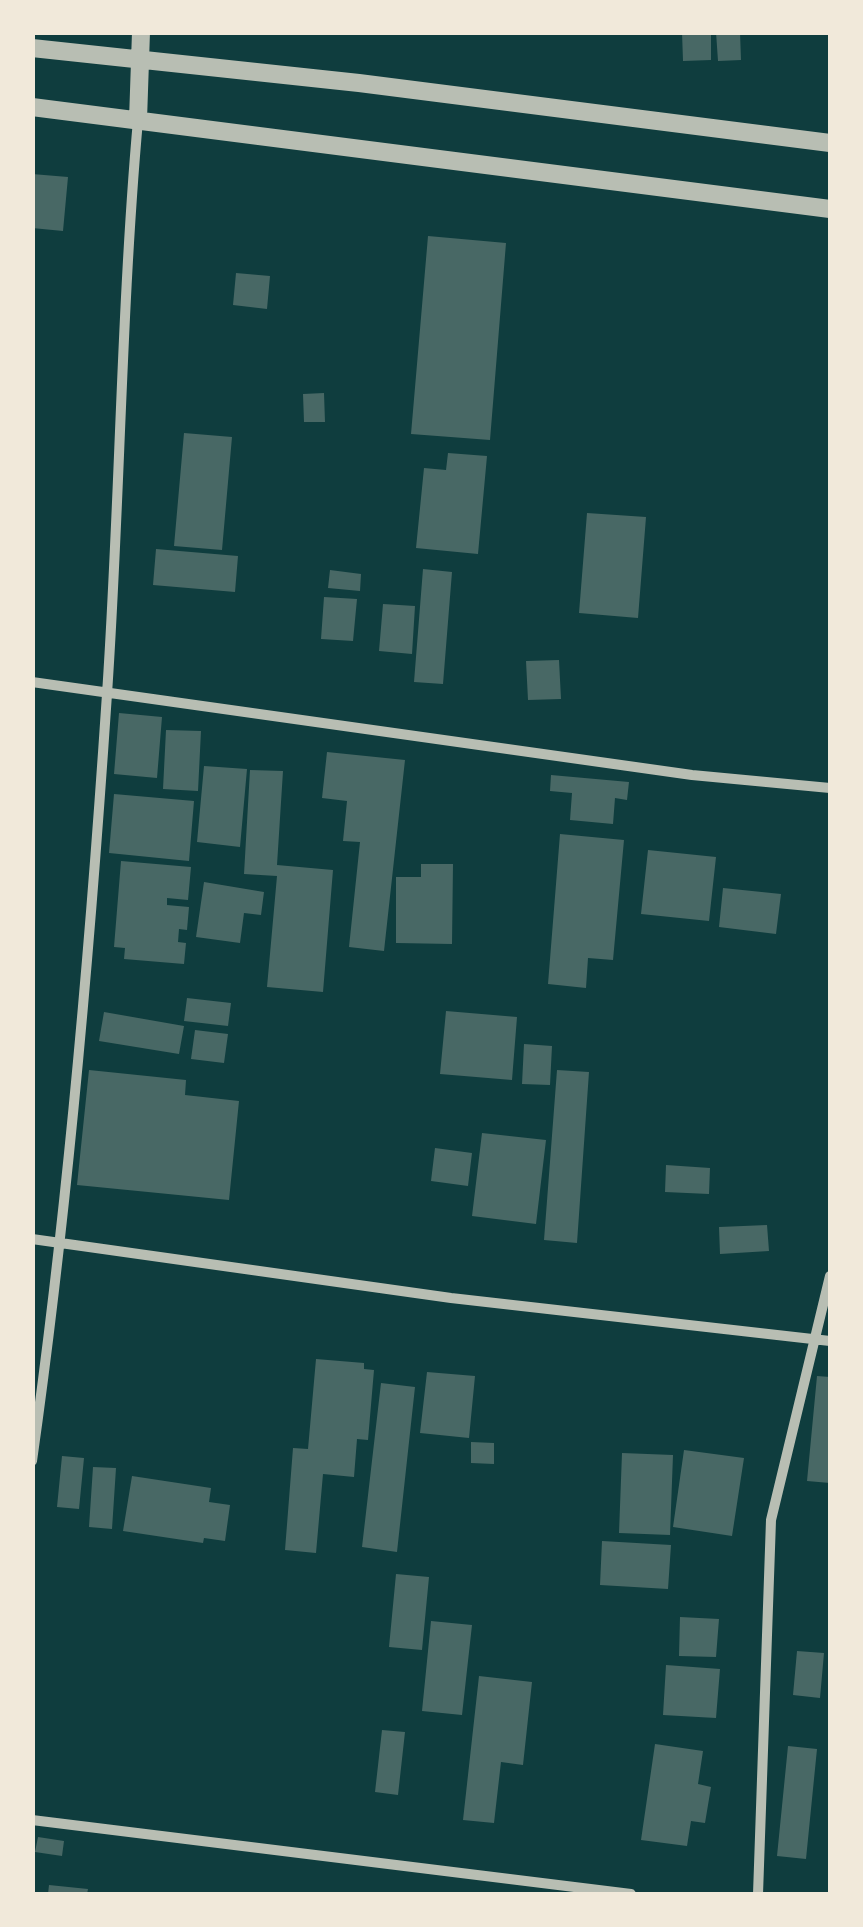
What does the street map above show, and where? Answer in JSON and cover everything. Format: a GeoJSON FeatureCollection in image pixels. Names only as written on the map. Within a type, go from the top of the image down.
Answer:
{"type":"FeatureCollection","features":[{"type":"Feature","properties":{"kind":"street"},"geometry":{"type":"LineString","coordinates":[[32,1462],[63,1242],[108,692],[127,240],[141,32]]}},
{"type":"Feature","properties":{"kind":"street"},"geometry":{"type":"LineString","coordinates":[[32,48],[830,143]]}},
{"type":"Feature","properties":{"kind":"street"},"geometry":{"type":"LineString","coordinates":[[32,107],[830,209]]}},
{"type":"Feature","properties":{"kind":"street"},"geometry":{"type":"LineString","coordinates":[[32,682],[692,775],[830,788]]}},
{"type":"Feature","properties":{"kind":"street"},"geometry":{"type":"LineString","coordinates":[[32,1240],[451,1298],[830,1341]]}},
{"type":"Feature","properties":{"kind":"street"},"geometry":{"type":"LineString","coordinates":[[758,1894],[770,1520],[830,1276]]}},
{"type":"Feature","properties":{"kind":"street"},"geometry":{"type":"LineString","coordinates":[[32,1820],[631,1894]]}},
{"type":"Feature","properties":{"kind":"building"},"geometry":{"type":"Polygon","coordinates":[[[682,32],[711,32],[711,60],[683,61],[682,32]]]}},
{"type":"Feature","properties":{"kind":"building"},"geometry":{"type":"Polygon","coordinates":[[[716,32],[740,32],[741,60],[718,61],[716,32]]]}},
{"type":"Feature","properties":{"kind":"building"},"geometry":{"type":"Polygon","coordinates":[[[32,174],[68,177],[63,231],[32,228],[32,174]]]}},
{"type":"Feature","properties":{"kind":"building"},"geometry":{"type":"Polygon","coordinates":[[[428,236],[506,243],[490,440],[411,434],[428,236]]]}},
{"type":"Feature","properties":{"kind":"building"},"geometry":{"type":"Polygon","coordinates":[[[236,273],[270,276],[267,309],[233,305],[236,273]]]}},
{"type":"Feature","properties":{"kind":"building"},"geometry":{"type":"Polygon","coordinates":[[[324,393],[325,422],[304,422],[303,394],[324,393]]]}},
{"type":"Feature","properties":{"kind":"building"},"geometry":{"type":"Polygon","coordinates":[[[184,433],[232,437],[222,550],[174,546],[184,433]]]}},
{"type":"Feature","properties":{"kind":"building"},"geometry":{"type":"Polygon","coordinates":[[[448,453],[487,456],[478,554],[416,548],[424,468],[446,470],[448,453]]]}},
{"type":"Feature","properties":{"kind":"building"},"geometry":{"type":"Polygon","coordinates":[[[587,513],[646,517],[638,618],[579,613],[587,513]]]}},
{"type":"Feature","properties":{"kind":"building"},"geometry":{"type":"Polygon","coordinates":[[[156,549],[238,556],[235,592],[153,585],[156,549]]]}},
{"type":"Feature","properties":{"kind":"building"},"geometry":{"type":"Polygon","coordinates":[[[423,569],[452,572],[443,684],[414,682],[423,569]]]}},
{"type":"Feature","properties":{"kind":"building"},"geometry":{"type":"Polygon","coordinates":[[[330,570],[361,574],[360,591],[328,588],[330,570]]]}},
{"type":"Feature","properties":{"kind":"building"},"geometry":{"type":"Polygon","coordinates":[[[324,597],[357,599],[353,641],[321,639],[324,597]]]}},
{"type":"Feature","properties":{"kind":"building"},"geometry":{"type":"Polygon","coordinates":[[[383,604],[415,606],[412,654],[379,651],[383,604]]]}},
{"type":"Feature","properties":{"kind":"building"},"geometry":{"type":"Polygon","coordinates":[[[559,660],[561,699],[528,700],[526,661],[559,660]]]}},
{"type":"Feature","properties":{"kind":"building"},"geometry":{"type":"Polygon","coordinates":[[[119,713],[162,717],[157,778],[114,774],[119,713]]]}},
{"type":"Feature","properties":{"kind":"building"},"geometry":{"type":"Polygon","coordinates":[[[166,730],[201,731],[198,791],[163,789],[166,730]]]}},
{"type":"Feature","properties":{"kind":"building"},"geometry":{"type":"Polygon","coordinates":[[[327,752],[405,760],[384,951],[349,947],[360,842],[343,841],[347,801],[322,798],[327,752]]]}},
{"type":"Feature","properties":{"kind":"building"},"geometry":{"type":"Polygon","coordinates":[[[204,766],[247,769],[240,847],[197,842],[204,766]]]}},
{"type":"Feature","properties":{"kind":"building"},"geometry":{"type":"Polygon","coordinates":[[[250,770],[283,771],[277,865],[333,870],[323,992],[267,987],[277,876],[244,874],[250,770]]]}},
{"type":"Feature","properties":{"kind":"building"},"geometry":{"type":"Polygon","coordinates":[[[551,775],[629,782],[627,800],[615,798],[613,824],[570,820],[572,793],[550,791],[551,775]]]}},
{"type":"Feature","properties":{"kind":"building"},"geometry":{"type":"Polygon","coordinates":[[[114,794],[194,801],[189,861],[109,853],[114,794]]]}},
{"type":"Feature","properties":{"kind":"building"},"geometry":{"type":"Polygon","coordinates":[[[560,834],[624,840],[613,960],[588,958],[586,988],[548,984],[560,834]]]}},
{"type":"Feature","properties":{"kind":"building"},"geometry":{"type":"Polygon","coordinates":[[[648,850],[716,857],[709,921],[641,914],[648,850]]]}},
{"type":"Feature","properties":{"kind":"building"},"geometry":{"type":"Polygon","coordinates":[[[121,861],[191,867],[188,900],[167,898],[167,905],[189,907],[187,930],[179,929],[178,942],[186,943],[184,964],[124,959],[125,948],[114,947],[121,861]]]}},
{"type":"Feature","properties":{"kind":"building"},"geometry":{"type":"Polygon","coordinates":[[[421,864],[453,864],[452,944],[396,943],[396,877],[421,877],[421,864]]]}},
{"type":"Feature","properties":{"kind":"building"},"geometry":{"type":"Polygon","coordinates":[[[204,882],[264,892],[261,915],[244,913],[240,943],[196,937],[204,882]]]}},
{"type":"Feature","properties":{"kind":"building"},"geometry":{"type":"Polygon","coordinates":[[[723,888],[781,894],[776,934],[719,927],[723,888]]]}},
{"type":"Feature","properties":{"kind":"building"},"geometry":{"type":"Polygon","coordinates":[[[187,998],[231,1003],[228,1026],[184,1021],[187,998]]]}},
{"type":"Feature","properties":{"kind":"building"},"geometry":{"type":"Polygon","coordinates":[[[446,1011],[517,1017],[512,1080],[440,1074],[446,1011]]]}},
{"type":"Feature","properties":{"kind":"building"},"geometry":{"type":"Polygon","coordinates":[[[104,1012],[184,1026],[179,1054],[99,1041],[104,1012]]]}},
{"type":"Feature","properties":{"kind":"building"},"geometry":{"type":"Polygon","coordinates":[[[195,1030],[228,1034],[224,1063],[191,1059],[195,1030]]]}},
{"type":"Feature","properties":{"kind":"building"},"geometry":{"type":"Polygon","coordinates":[[[524,1044],[552,1046],[550,1085],[522,1084],[524,1044]]]}},
{"type":"Feature","properties":{"kind":"building"},"geometry":{"type":"Polygon","coordinates":[[[89,1070],[186,1080],[185,1095],[239,1101],[229,1200],[77,1185],[89,1070]]]}},
{"type":"Feature","properties":{"kind":"building"},"geometry":{"type":"Polygon","coordinates":[[[557,1070],[589,1072],[577,1243],[544,1240],[557,1070]]]}},
{"type":"Feature","properties":{"kind":"building"},"geometry":{"type":"Polygon","coordinates":[[[482,1133],[546,1140],[536,1224],[472,1216],[482,1133]]]}},
{"type":"Feature","properties":{"kind":"building"},"geometry":{"type":"Polygon","coordinates":[[[435,1148],[472,1153],[468,1186],[431,1181],[435,1148]]]}},
{"type":"Feature","properties":{"kind":"building"},"geometry":{"type":"Polygon","coordinates":[[[666,1165],[710,1168],[709,1194],[665,1192],[666,1165]]]}},
{"type":"Feature","properties":{"kind":"building"},"geometry":{"type":"Polygon","coordinates":[[[767,1225],[769,1251],[720,1254],[719,1227],[767,1225]]]}},
{"type":"Feature","properties":{"kind":"building"},"geometry":{"type":"Polygon","coordinates":[[[316,1359],[364,1363],[364,1369],[374,1370],[368,1440],[357,1439],[354,1477],[323,1474],[316,1553],[285,1550],[293,1448],[308,1449],[316,1359]]]}},
{"type":"Feature","properties":{"kind":"building"},"geometry":{"type":"Polygon","coordinates":[[[427,1372],[475,1376],[469,1438],[420,1433],[427,1372]]]}},
{"type":"Feature","properties":{"kind":"building"},"geometry":{"type":"Polygon","coordinates":[[[817,1376],[830,1377],[830,1483],[807,1481],[817,1376]]]}},
{"type":"Feature","properties":{"kind":"building"},"geometry":{"type":"Polygon","coordinates":[[[381,1383],[415,1387],[397,1552],[362,1547],[381,1383]]]}},
{"type":"Feature","properties":{"kind":"building"},"geometry":{"type":"Polygon","coordinates":[[[471,1442],[494,1443],[494,1464],[471,1463],[471,1442]]]}},
{"type":"Feature","properties":{"kind":"building"},"geometry":{"type":"Polygon","coordinates":[[[684,1450],[744,1458],[732,1536],[673,1527],[684,1450]]]}},
{"type":"Feature","properties":{"kind":"building"},"geometry":{"type":"Polygon","coordinates":[[[622,1453],[673,1455],[670,1535],[619,1533],[622,1453]]]}},
{"type":"Feature","properties":{"kind":"building"},"geometry":{"type":"Polygon","coordinates":[[[62,1456],[84,1458],[79,1509],[57,1507],[62,1456]]]}},
{"type":"Feature","properties":{"kind":"building"},"geometry":{"type":"Polygon","coordinates":[[[93,1467],[116,1468],[112,1529],[89,1527],[93,1467]]]}},
{"type":"Feature","properties":{"kind":"building"},"geometry":{"type":"Polygon","coordinates":[[[132,1476],[211,1488],[209,1502],[230,1505],[225,1541],[204,1538],[203,1543],[123,1531],[132,1476]]]}},
{"type":"Feature","properties":{"kind":"building"},"geometry":{"type":"Polygon","coordinates":[[[602,1541],[671,1545],[668,1589],[600,1585],[602,1541]]]}},
{"type":"Feature","properties":{"kind":"building"},"geometry":{"type":"Polygon","coordinates":[[[396,1574],[429,1577],[422,1650],[389,1647],[396,1574]]]}},
{"type":"Feature","properties":{"kind":"building"},"geometry":{"type":"Polygon","coordinates":[[[680,1617],[719,1619],[716,1657],[679,1656],[680,1617]]]}},
{"type":"Feature","properties":{"kind":"building"},"geometry":{"type":"Polygon","coordinates":[[[431,1621],[472,1625],[462,1715],[422,1711],[431,1621]]]}},
{"type":"Feature","properties":{"kind":"building"},"geometry":{"type":"Polygon","coordinates":[[[797,1651],[824,1653],[820,1698],[793,1695],[797,1651]]]}},
{"type":"Feature","properties":{"kind":"building"},"geometry":{"type":"Polygon","coordinates":[[[666,1665],[720,1669],[716,1718],[663,1715],[666,1665]]]}},
{"type":"Feature","properties":{"kind":"building"},"geometry":{"type":"Polygon","coordinates":[[[479,1676],[532,1682],[523,1765],[501,1762],[494,1823],[463,1820],[479,1676]]]}},
{"type":"Feature","properties":{"kind":"building"},"geometry":{"type":"Polygon","coordinates":[[[382,1730],[405,1732],[398,1795],[375,1792],[382,1730]]]}},
{"type":"Feature","properties":{"kind":"building"},"geometry":{"type":"Polygon","coordinates":[[[655,1744],[703,1751],[698,1784],[711,1787],[705,1823],[691,1821],[687,1846],[641,1840],[655,1744]]]}},
{"type":"Feature","properties":{"kind":"building"},"geometry":{"type":"Polygon","coordinates":[[[788,1746],[817,1749],[806,1859],[777,1856],[788,1746]]]}},
{"type":"Feature","properties":{"kind":"building"},"geometry":{"type":"Polygon","coordinates":[[[38,1837],[64,1841],[62,1856],[35,1852],[38,1837]]]}},
{"type":"Feature","properties":{"kind":"building"},"geometry":{"type":"Polygon","coordinates":[[[49,1885],[88,1889],[87,1894],[48,1894],[49,1885]]]}}]}
